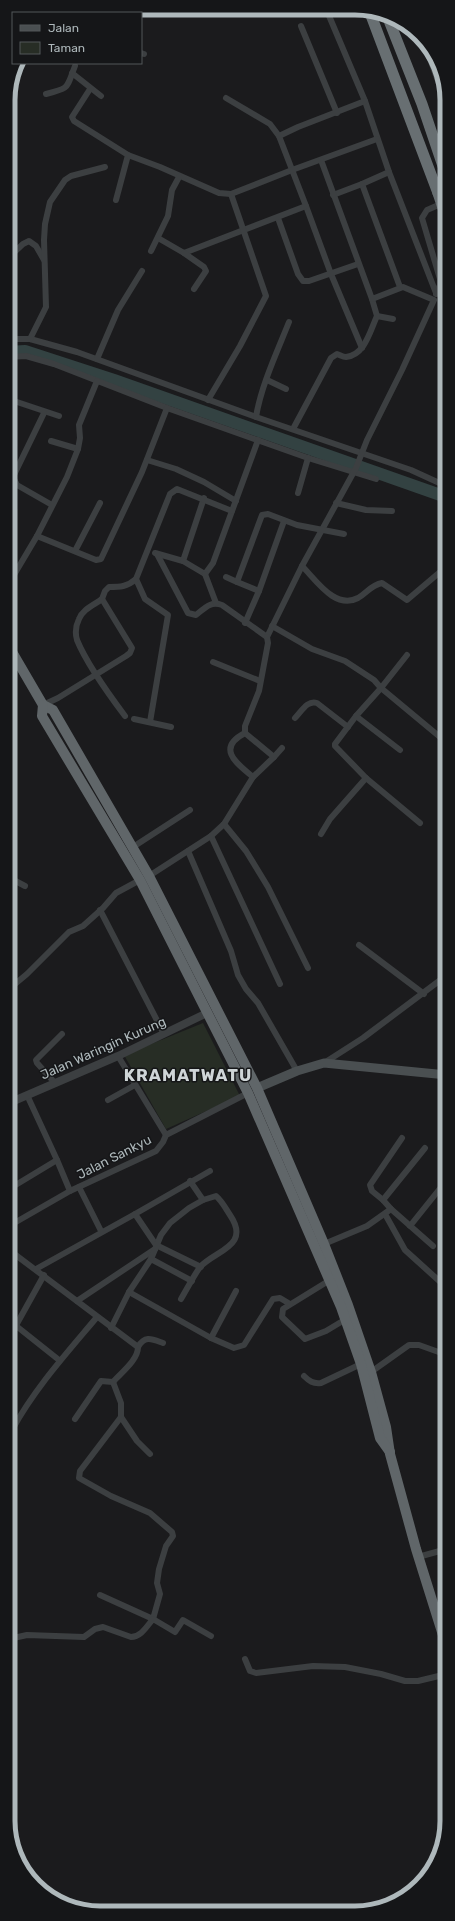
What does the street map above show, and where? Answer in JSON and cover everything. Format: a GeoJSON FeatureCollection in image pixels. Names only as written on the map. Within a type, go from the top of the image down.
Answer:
{"type":"FeatureCollection","features":[{"type":"Feature","properties":{"kind":"highway"},"geometry":{"type":"LineString","coordinates":[[372,17],[440,198]]}},
{"type":"Feature","properties":{"kind":"highway"},"geometry":{"type":"LineString","coordinates":[[390,23],[422,104],[440,157]]}},
{"type":"Feature","properties":{"kind":"highway"},"geometry":{"type":"LineString","coordinates":[[15,658],[43,705],[53,710],[133,847],[145,878],[207,1013],[248,1093],[330,1280],[361,1364],[380,1438],[390,1454]]}},
{"type":"Feature","properties":{"kind":"highway"},"geometry":{"type":"LineString","coordinates":[[43,705],[42,716],[145,878],[257,1088],[324,1244],[348,1305],[371,1372],[386,1426],[390,1454],[418,1557],[440,1626]]}},
{"type":"Feature","properties":{"kind":"main road"},"geometry":{"type":"LineString","coordinates":[[257,1088],[297,1071],[324,1063],[440,1074]]}},
{"type":"Feature","properties":{"kind":"street"},"geometry":{"type":"LineString","coordinates":[[329,15],[365,101],[377,139],[435,296]]}},
{"type":"Feature","properties":{"kind":"street"},"geometry":{"type":"LineString","coordinates":[[301,26],[336,114]]}},
{"type":"Feature","properties":{"kind":"street"},"geometry":{"type":"LineString","coordinates":[[46,94],[68,87],[75,66]]}},
{"type":"Feature","properties":{"kind":"street"},"geometry":{"type":"LineString","coordinates":[[72,73],[90,89],[101,96]]}},
{"type":"Feature","properties":{"kind":"street"},"geometry":{"type":"LineString","coordinates":[[90,89],[72,115],[73,120],[128,155],[219,194],[231,194],[377,139]]}},
{"type":"Feature","properties":{"kind":"street"},"geometry":{"type":"LineString","coordinates":[[226,98],[270,124],[279,136],[331,274],[362,348]]}},
{"type":"Feature","properties":{"kind":"street"},"geometry":{"type":"LineString","coordinates":[[279,136],[365,101]]}},
{"type":"Feature","properties":{"kind":"street"},"geometry":{"type":"LineString","coordinates":[[116,200],[128,155]]}},
{"type":"Feature","properties":{"kind":"street"},"geometry":{"type":"LineString","coordinates":[[293,429],[331,358],[337,354],[344,357],[357,353],[362,348],[377,316],[321,160]]}},
{"type":"Feature","properties":{"kind":"street"},"geometry":{"type":"LineString","coordinates":[[30,339],[46,307],[45,224],[50,202],[65,180],[71,176],[105,167]]}},
{"type":"Feature","properties":{"kind":"street"},"geometry":{"type":"LineString","coordinates":[[333,195],[389,172]]}},
{"type":"Feature","properties":{"kind":"street"},"geometry":{"type":"LineString","coordinates":[[151,251],[168,216],[172,190],[179,177]]}},
{"type":"Feature","properties":{"kind":"street"},"geometry":{"type":"LineString","coordinates":[[362,184],[400,287]]}},
{"type":"Feature","properties":{"kind":"street"},"geometry":{"type":"LineString","coordinates":[[208,400],[240,346],[266,296],[231,194]]}},
{"type":"Feature","properties":{"kind":"street"},"geometry":{"type":"LineString","coordinates":[[184,253],[243,232],[306,206]]}},
{"type":"Feature","properties":{"kind":"street"},"geometry":{"type":"LineString","coordinates":[[440,210],[427,210],[422,218],[440,279]]}},
{"type":"Feature","properties":{"kind":"street"},"geometry":{"type":"LineString","coordinates":[[278,218],[298,274],[303,281],[306,282],[358,264]]}},
{"type":"Feature","properties":{"kind":"street"},"geometry":{"type":"LineString","coordinates":[[158,238],[204,267],[206,271],[194,289]]}},
{"type":"Feature","properties":{"kind":"street"},"geometry":{"type":"LineString","coordinates":[[15,251],[29,241],[36,246],[45,260]]}},
{"type":"Feature","properties":{"kind":"street"},"geometry":{"type":"LineString","coordinates":[[97,359],[118,310],[142,271]]}},
{"type":"Feature","properties":{"kind":"street"},"geometry":{"type":"LineString","coordinates":[[245,733],[245,726],[253,708],[260,681],[268,642],[267,637],[302,566],[355,470],[440,285]]}},
{"type":"Feature","properties":{"kind":"street"},"geometry":{"type":"LineString","coordinates":[[372,299],[400,287],[435,296]]}},
{"type":"Feature","properties":{"kind":"street"},"geometry":{"type":"LineString","coordinates":[[377,316],[393,319]]}},
{"type":"Feature","properties":{"kind":"street"},"geometry":{"type":"LineString","coordinates":[[256,417],[259,395],[267,380],[289,322]]}},
{"type":"Feature","properties":{"kind":"street"},"geometry":{"type":"LineString","coordinates":[[15,338],[54,344],[293,429],[361,456],[411,470],[440,483]]}},
{"type":"Feature","properties":{"kind":"street"},"geometry":{"type":"LineString","coordinates":[[15,357],[34,358],[167,408],[308,458],[355,470],[376,479]]}},
{"type":"Feature","properties":{"kind":"street"},"geometry":{"type":"LineString","coordinates":[[267,380],[286,389]]}},
{"type":"Feature","properties":{"kind":"street"},"geometry":{"type":"LineString","coordinates":[[15,573],[37,536],[78,449],[80,438],[78,428],[98,381]]}},
{"type":"Feature","properties":{"kind":"street"},"geometry":{"type":"LineString","coordinates":[[15,402],[44,413],[59,416]]}},
{"type":"Feature","properties":{"kind":"street"},"geometry":{"type":"LineString","coordinates":[[37,536],[96,560],[102,559],[147,460],[167,408]]}},
{"type":"Feature","properties":{"kind":"street"},"geometry":{"type":"LineString","coordinates":[[15,469],[44,413]]}},
{"type":"Feature","properties":{"kind":"street"},"geometry":{"type":"LineString","coordinates":[[51,440],[78,449]]}},
{"type":"Feature","properties":{"kind":"street"},"geometry":{"type":"LineString","coordinates":[[205,574],[213,563],[258,440]]}},
{"type":"Feature","properties":{"kind":"street"},"geometry":{"type":"LineString","coordinates":[[298,494],[308,458]]}},
{"type":"Feature","properties":{"kind":"street"},"geometry":{"type":"LineString","coordinates":[[147,460],[176,469],[204,482],[236,500]]}},
{"type":"Feature","properties":{"kind":"street"},"geometry":{"type":"LineString","coordinates":[[15,481],[17,485],[52,505]]}},
{"type":"Feature","properties":{"kind":"street"},"geometry":{"type":"LineString","coordinates":[[125,716],[97,674],[77,640],[76,627],[79,617],[85,610],[102,600],[105,591],[109,587],[123,586],[136,578],[170,494],[174,490],[177,489],[204,498],[232,511]]}},
{"type":"Feature","properties":{"kind":"street"},"geometry":{"type":"LineString","coordinates":[[183,561],[204,498]]}},
{"type":"Feature","properties":{"kind":"street"},"geometry":{"type":"LineString","coordinates":[[75,551],[100,503]]}},
{"type":"Feature","properties":{"kind":"street"},"geometry":{"type":"LineString","coordinates":[[336,503],[366,510],[392,511]]}},
{"type":"Feature","properties":{"kind":"street"},"geometry":{"type":"LineString","coordinates":[[238,582],[261,517],[268,514],[284,521],[305,527],[323,529],[344,534]]}},
{"type":"Feature","properties":{"kind":"street"},"geometry":{"type":"LineString","coordinates":[[245,623],[259,591],[284,521]]}},
{"type":"Feature","properties":{"kind":"street"},"geometry":{"type":"LineString","coordinates":[[148,550],[183,561],[205,574],[216,603]]}},
{"type":"Feature","properties":{"kind":"street"},"geometry":{"type":"LineString","coordinates":[[157,554],[188,613],[196,615],[211,603],[216,603],[222,605],[245,623],[267,637]]}},
{"type":"Feature","properties":{"kind":"street"},"geometry":{"type":"LineString","coordinates":[[302,566],[332,596],[348,601],[358,598],[376,584],[382,583],[407,600],[440,572]]}},
{"type":"Feature","properties":{"kind":"street"},"geometry":{"type":"LineString","coordinates":[[226,577],[259,591]]}},
{"type":"Feature","properties":{"kind":"street"},"geometry":{"type":"LineString","coordinates":[[136,578],[145,599],[168,615],[150,722]]}},
{"type":"Feature","properties":{"kind":"street"},"geometry":{"type":"LineString","coordinates":[[43,705],[58,698],[132,651],[132,648],[102,600]]}},
{"type":"Feature","properties":{"kind":"street"},"geometry":{"type":"LineString","coordinates":[[272,626],[312,649],[345,661],[374,680],[381,688],[440,737]]}},
{"type":"Feature","properties":{"kind":"street"},"geometry":{"type":"LineString","coordinates":[[406,655],[381,688],[356,716],[335,746],[366,778],[420,823]]}},
{"type":"Feature","properties":{"kind":"street"},"geometry":{"type":"LineString","coordinates":[[213,662],[260,681]]}},
{"type":"Feature","properties":{"kind":"street"},"geometry":{"type":"LineString","coordinates":[[295,718],[308,704],[312,702],[317,703],[348,727]]}},
{"type":"Feature","properties":{"kind":"street"},"geometry":{"type":"LineString","coordinates":[[356,716],[400,750]]}},
{"type":"Feature","properties":{"kind":"street"},"geometry":{"type":"LineString","coordinates":[[134,719],[171,727]]}},
{"type":"Feature","properties":{"kind":"street"},"geometry":{"type":"LineString","coordinates":[[245,733],[274,757]]}},
{"type":"Feature","properties":{"kind":"street"},"geometry":{"type":"LineString","coordinates":[[245,733],[237,737],[229,750],[236,763],[253,777]]}},
{"type":"Feature","properties":{"kind":"street"},"geometry":{"type":"LineString","coordinates":[[15,984],[28,974],[70,932],[78,929],[100,910],[116,893],[145,878],[211,836],[224,824],[253,777],[282,748]]}},
{"type":"Feature","properties":{"kind":"street"},"geometry":{"type":"LineString","coordinates":[[321,834],[330,820],[366,778]]}},
{"type":"Feature","properties":{"kind":"street"},"geometry":{"type":"LineString","coordinates":[[133,847],[190,810]]}},
{"type":"Feature","properties":{"kind":"street"},"geometry":{"type":"LineString","coordinates":[[224,824],[246,851],[268,887],[308,968]]}},
{"type":"Feature","properties":{"kind":"street"},"geometry":{"type":"LineString","coordinates":[[211,836],[280,984]]}},
{"type":"Feature","properties":{"kind":"street"},"geometry":{"type":"LineString","coordinates":[[188,851],[231,951],[238,975],[246,990],[258,1004],[297,1071]]}},
{"type":"Feature","properties":{"kind":"street"},"geometry":{"type":"LineString","coordinates":[[15,881],[25,886]]}},
{"type":"Feature","properties":{"kind":"street"},"geometry":{"type":"LineString","coordinates":[[100,910],[164,1034]]}},
{"type":"Feature","properties":{"kind":"street"},"geometry":{"type":"LineString","coordinates":[[359,945],[424,994]]}},
{"type":"Feature","properties":{"kind":"street"},"geometry":{"type":"LineString","coordinates":[[324,1063],[363,1038],[424,994],[440,980]]}},
{"type":"Feature","properties":{"kind":"street","name":"Jalan Waringin Kurung"},"geometry":{"type":"LineString","coordinates":[[15,1100],[118,1056],[207,1013]]}},
{"type":"Feature","properties":{"kind":"street"},"geometry":{"type":"LineString","coordinates":[[56,1083],[37,1063],[36,1060],[62,1034]]}},
{"type":"Feature","properties":{"kind":"street"},"geometry":{"type":"LineString","coordinates":[[118,1056],[166,1135]]}},
{"type":"Feature","properties":{"kind":"street"},"geometry":{"type":"LineString","coordinates":[[108,1100],[135,1085]]}},
{"type":"Feature","properties":{"kind":"street","name":"Jalan Sankyu"},"geometry":{"type":"LineString","coordinates":[[15,1223],[79,1187],[156,1151],[166,1135],[248,1093]]}},
{"type":"Feature","properties":{"kind":"street"},"geometry":{"type":"LineString","coordinates":[[27,1095],[70,1192]]}},
{"type":"Feature","properties":{"kind":"street"},"geometry":{"type":"LineString","coordinates":[[402,1138],[370,1185],[372,1191],[433,1246]]}},
{"type":"Feature","properties":{"kind":"street"},"geometry":{"type":"LineString","coordinates":[[383,1200],[425,1148]]}},
{"type":"Feature","properties":{"kind":"street"},"geometry":{"type":"LineString","coordinates":[[15,1185],[57,1160]]}},
{"type":"Feature","properties":{"kind":"street"},"geometry":{"type":"LineString","coordinates":[[36,1269],[101,1231],[135,1214],[190,1181],[210,1171]]}},
{"type":"Feature","properties":{"kind":"street"},"geometry":{"type":"LineString","coordinates":[[190,1181],[204,1200]]}},
{"type":"Feature","properties":{"kind":"street"},"geometry":{"type":"LineString","coordinates":[[79,1187],[101,1231]]}},
{"type":"Feature","properties":{"kind":"street"},"geometry":{"type":"LineString","coordinates":[[410,1226],[440,1188]]}},
{"type":"Feature","properties":{"kind":"street"},"geometry":{"type":"LineString","coordinates":[[111,1328],[129,1292],[151,1259],[160,1235],[174,1218],[214,1195],[219,1198],[234,1221],[238,1231],[236,1238],[222,1253],[201,1267],[181,1299]]}},
{"type":"Feature","properties":{"kind":"street"},"geometry":{"type":"LineString","coordinates":[[324,1244],[367,1226],[391,1209]]}},
{"type":"Feature","properties":{"kind":"street"},"geometry":{"type":"LineString","coordinates":[[135,1214],[155,1247],[201,1267]]}},
{"type":"Feature","properties":{"kind":"street"},"geometry":{"type":"LineString","coordinates":[[385,1214],[405,1250],[440,1282]]}},
{"type":"Feature","properties":{"kind":"street"},"geometry":{"type":"LineString","coordinates":[[77,1302],[155,1247]]}},
{"type":"Feature","properties":{"kind":"street"},"geometry":{"type":"LineString","coordinates":[[15,1254],[138,1347]]}},
{"type":"Feature","properties":{"kind":"street"},"geometry":{"type":"LineString","coordinates":[[151,1259],[192,1281]]}},
{"type":"Feature","properties":{"kind":"street"},"geometry":{"type":"LineString","coordinates":[[44,1275],[15,1325],[60,1360]]}},
{"type":"Feature","properties":{"kind":"street"},"geometry":{"type":"LineString","coordinates":[[330,1280],[283,1309],[282,1317],[305,1339],[326,1331],[346,1320]]}},
{"type":"Feature","properties":{"kind":"street"},"geometry":{"type":"LineString","coordinates":[[211,1338],[236,1291]]}},
{"type":"Feature","properties":{"kind":"street"},"geometry":{"type":"LineString","coordinates":[[129,1292],[211,1338],[229,1346],[239,1348],[244,1345],[273,1299],[280,1298],[290,1304]]}},
{"type":"Feature","properties":{"kind":"street"},"geometry":{"type":"LineString","coordinates":[[15,1425],[32,1395],[97,1317]]}},
{"type":"Feature","properties":{"kind":"street"},"geometry":{"type":"LineString","coordinates":[[114,1382],[134,1359],[142,1340],[146,1338],[163,1343]]}},
{"type":"Feature","properties":{"kind":"street"},"geometry":{"type":"LineString","coordinates":[[371,1372],[409,1345],[419,1345],[440,1352]]}},
{"type":"Feature","properties":{"kind":"street"},"geometry":{"type":"LineString","coordinates":[[304,1376],[310,1382],[321,1383],[361,1364]]}},
{"type":"Feature","properties":{"kind":"street"},"geometry":{"type":"LineString","coordinates":[[75,1419],[101,1381],[114,1382]]}},
{"type":"Feature","properties":{"kind":"street"},"geometry":{"type":"LineString","coordinates":[[114,1382],[121,1403],[121,1417],[137,1441],[150,1454]]}},
{"type":"Feature","properties":{"kind":"street"},"geometry":{"type":"LineString","coordinates":[[15,1638],[27,1635],[84,1637],[95,1629],[103,1627],[135,1637],[139,1635],[153,1619],[160,1594],[157,1583],[159,1569],[166,1546],[172,1539],[172,1532],[150,1513],[82,1481],[78,1475],[121,1417]]}},
{"type":"Feature","properties":{"kind":"street"},"geometry":{"type":"LineString","coordinates":[[418,1557],[440,1551]]}},
{"type":"Feature","properties":{"kind":"street"},"geometry":{"type":"LineString","coordinates":[[100,1595],[153,1619],[175,1632],[183,1620],[211,1636]]}},
{"type":"Feature","properties":{"kind":"street"},"geometry":{"type":"LineString","coordinates":[[245,1659],[250,1671],[256,1673],[314,1666],[345,1667],[381,1674],[405,1681],[418,1681],[440,1676]]}},
{"type":"Feature","properties":{"kind":"green space"},"geometry":{"type":"Polygon","coordinates":[[[203,1023],[240,1096],[166,1129],[124,1055],[203,1023]]]}},
{"type":"Feature","properties":{"kind":"waterway"},"geometry":{"type":"LineString","coordinates":[[15,352],[25,351],[114,380],[440,495]]}},
{"type":"Feature","properties":{"kind":"district","name":"KRAMATWATU"},"geometry":{"type":"Point","coordinates":[188,1075]}}]}
